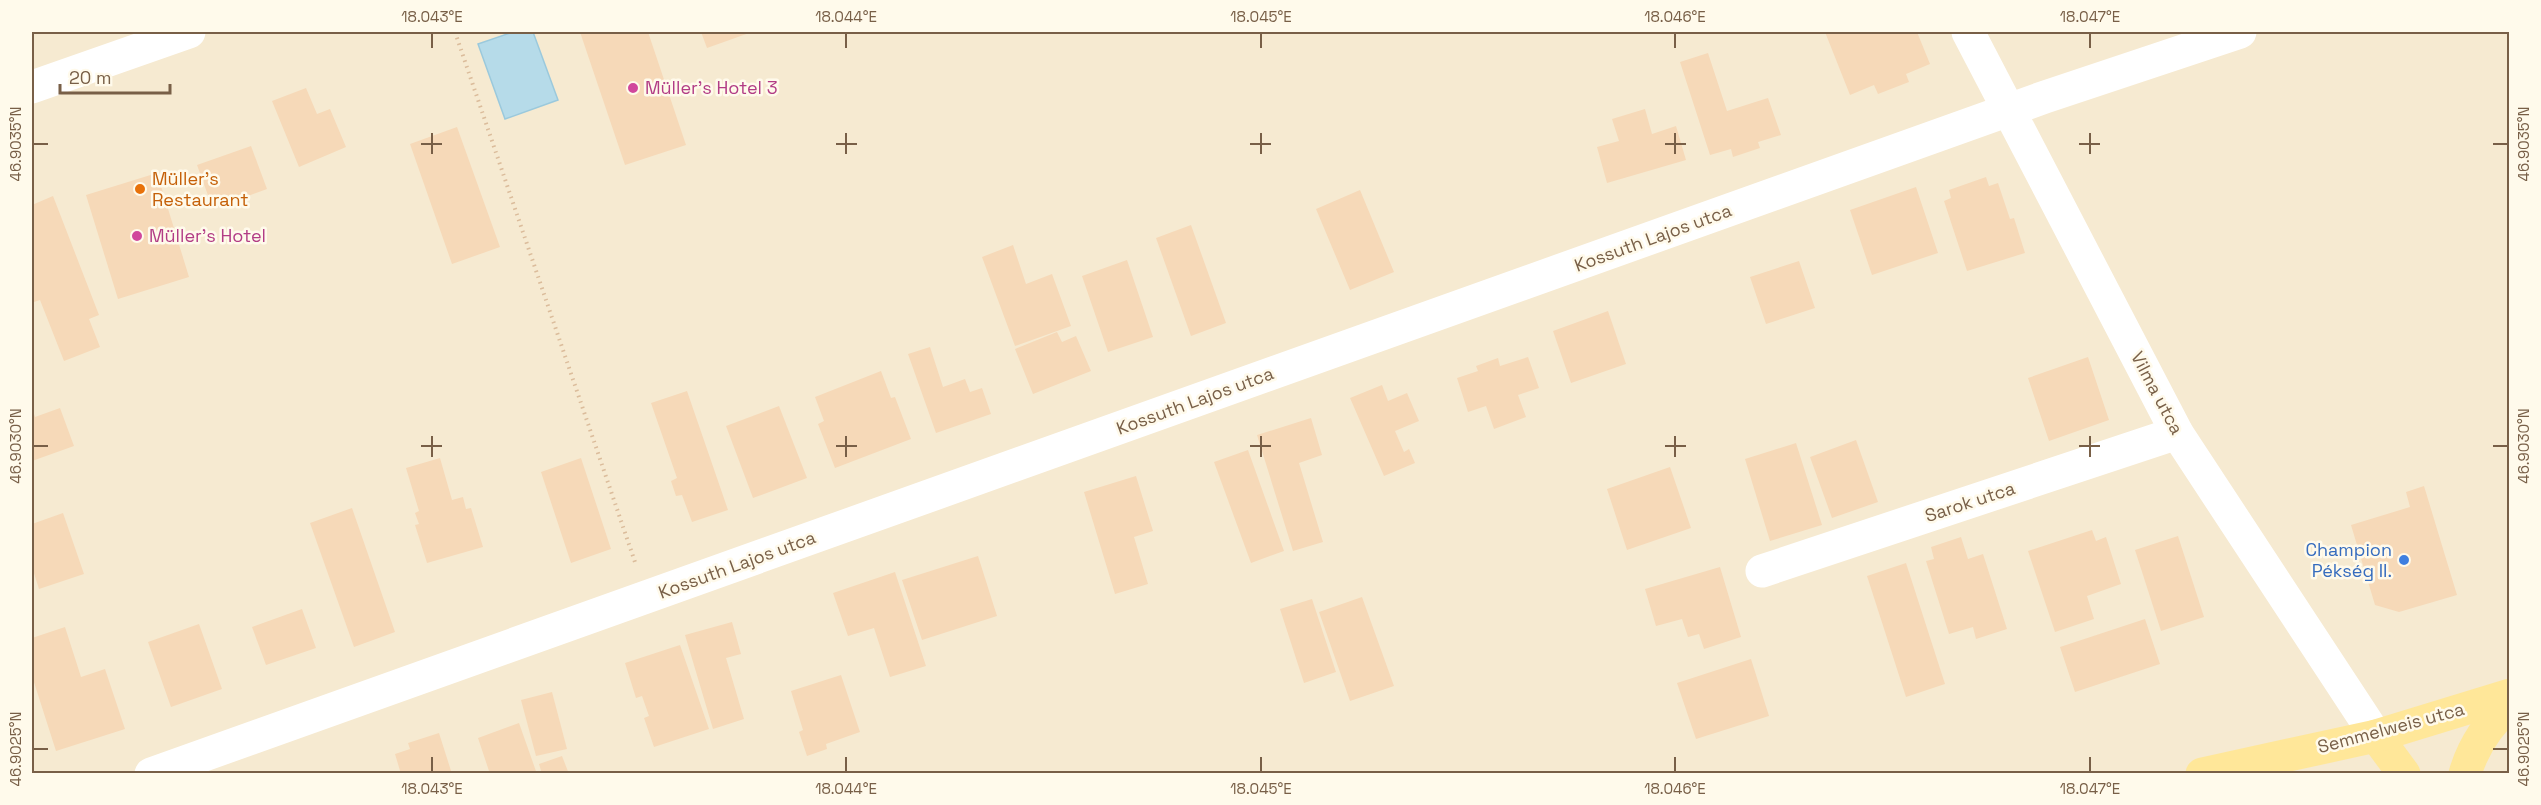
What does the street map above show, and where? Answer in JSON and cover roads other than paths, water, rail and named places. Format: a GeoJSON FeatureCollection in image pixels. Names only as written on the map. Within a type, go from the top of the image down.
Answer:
{"type":"FeatureCollection","features":[{"type":"Feature","properties":{"kind":"main road","name":"Semmelweis utca"},"geometry":{"type":"LineString","coordinates":[[2202,774],[2376,736],[2510,695]]}},
{"type":"Feature","properties":{"kind":"main road"},"geometry":{"type":"LineString","coordinates":[[2465,774],[2469,756],[2480,737],[2510,704]]}},
{"type":"Feature","properties":{"kind":"main road"},"geometry":{"type":"LineString","coordinates":[[2376,736],[2404,774]]}},
{"type":"Feature","properties":{"kind":"street"},"geometry":{"type":"LineString","coordinates":[[32,87],[189,32]]}},
{"type":"Feature","properties":{"kind":"street","name":"Vilma utca"},"geometry":{"type":"LineString","coordinates":[[1968,32],[2177,433],[2376,736]]}},
{"type":"Feature","properties":{"kind":"street","name":"Kossuth Lajos utca"},"geometry":{"type":"LineString","coordinates":[[152,774],[2008,111],[2240,32]]}},
{"type":"Feature","properties":{"kind":"street","name":"Sarok utca"},"geometry":{"type":"LineString","coordinates":[[1762,571],[2177,433]]}},
{"type":"Feature","properties":{"kind":"water"},"geometry":{"type":"Polygon","coordinates":[[[513,32],[533,32],[558,100],[505,119],[478,44],[513,32]]]}},
{"type":"Feature","properties":{"kind":"place","name":"Müller's Hotel 3"},"geometry":{"type":"Point","coordinates":[633,88]}},
{"type":"Feature","properties":{"kind":"place","name":"Müller's Restaurant"},"geometry":{"type":"Point","coordinates":[140,189]}},
{"type":"Feature","properties":{"kind":"place","name":"Müller's Hotel"},"geometry":{"type":"Point","coordinates":[137,236]}},
{"type":"Feature","properties":{"kind":"place","name":"Champion Pékség II."},"geometry":{"type":"Point","coordinates":[2404,560]}}]}
